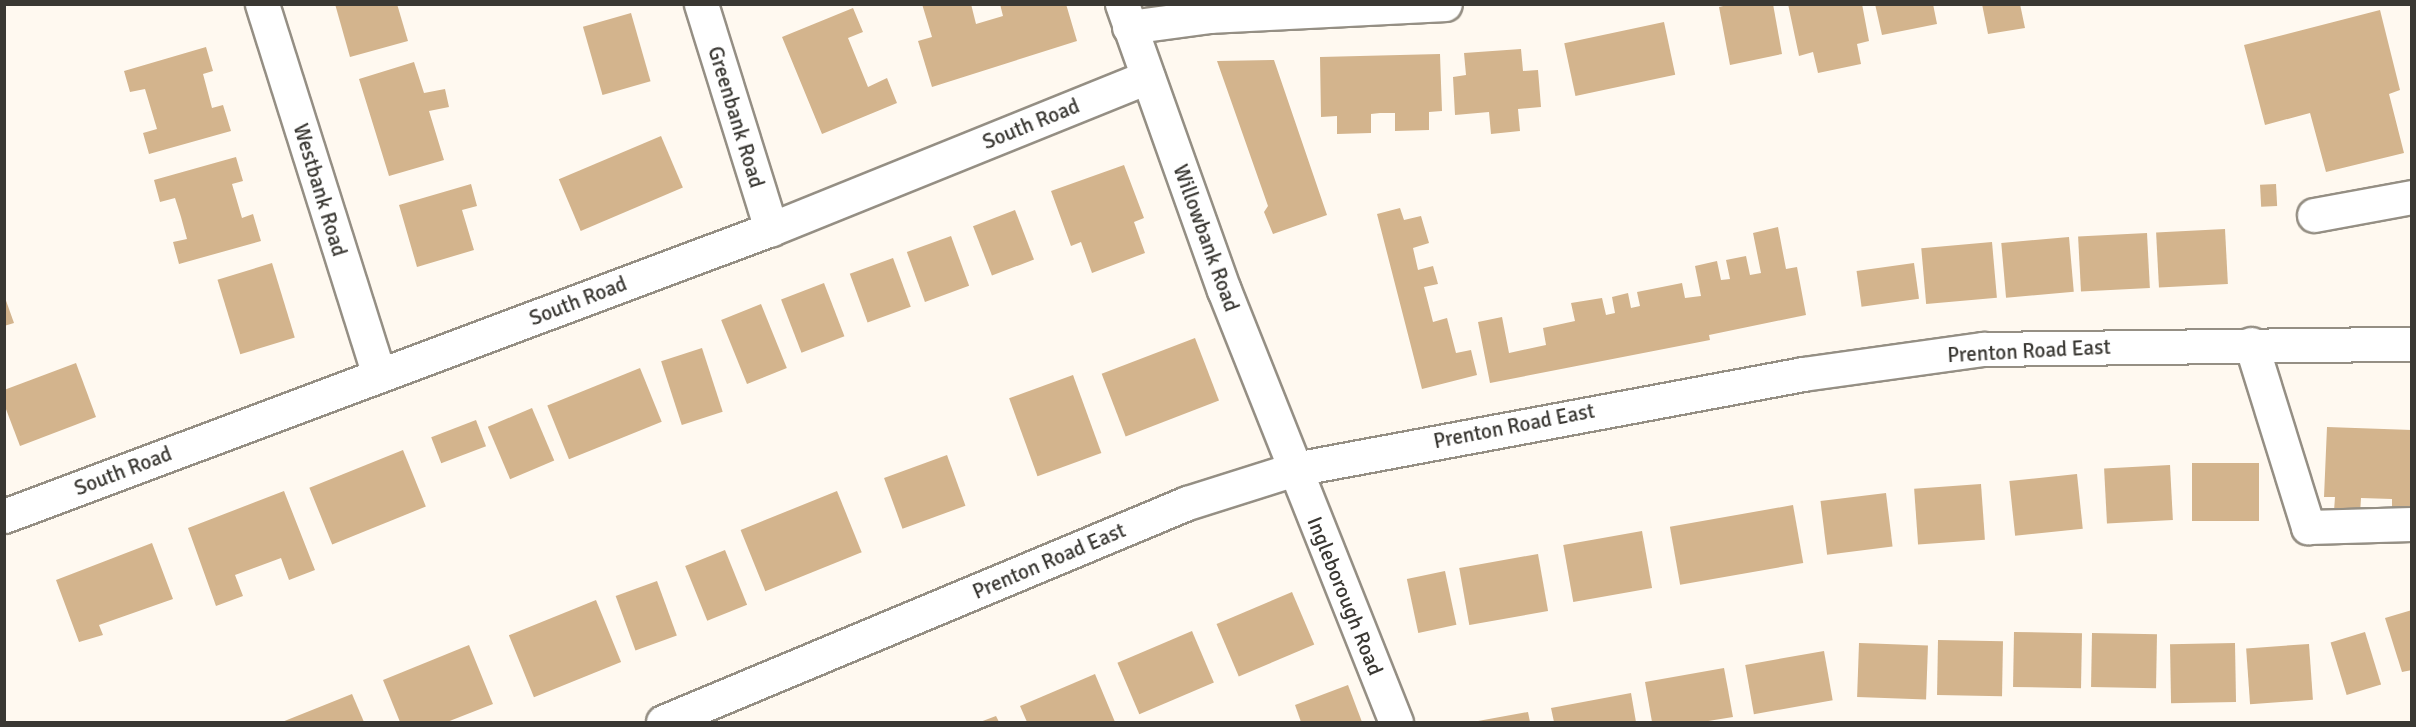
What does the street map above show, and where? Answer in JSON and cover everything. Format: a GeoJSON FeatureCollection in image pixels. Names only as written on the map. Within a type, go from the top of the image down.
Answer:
{"type":"FeatureCollection","features":[{"type":"Feature","properties":{"kind":"street","name":"Westbank Road"},"geometry":{"type":"LineString","coordinates":[[262,4],[378,375]]}},
{"type":"Feature","properties":{"kind":"street","name":"Greenbank Road"},"geometry":{"type":"LineString","coordinates":[[701,4],[771,229]]}},
{"type":"Feature","properties":{"kind":"street"},"geometry":{"type":"LineString","coordinates":[[1126,16],[1210,16],[1445,4]]}},
{"type":"Feature","properties":{"kind":"street","name":"Willowbank Road"},"geometry":{"type":"LineString","coordinates":[[1126,16],[1224,290],[1295,469]]}},
{"type":"Feature","properties":{"kind":"street","name":"South Road"},"geometry":{"type":"LineString","coordinates":[[4,516],[771,229],[1148,77]]}},
{"type":"Feature","properties":{"kind":"street"},"geometry":{"type":"LineString","coordinates":[[2314,215],[2412,197]]}},
{"type":"Feature","properties":{"kind":"street"},"geometry":{"type":"LineString","coordinates":[[2251,344],[2308,527],[2412,524]]}},
{"type":"Feature","properties":{"kind":"street","name":"Prenton Road East"},"geometry":{"type":"LineString","coordinates":[[663,723],[1187,503],[1295,469],[1792,376],[1983,349],[2251,344],[2412,344]]}},
{"type":"Feature","properties":{"kind":"street","name":"Ingleborough Road"},"geometry":{"type":"LineString","coordinates":[[1295,469],[1396,723]]}},
{"type":"Feature","properties":{"kind":"building"},"geometry":{"type":"Polygon","coordinates":[[[335,4],[397,4],[408,41],[350,57],[335,4]]]}},
{"type":"Feature","properties":{"kind":"building"},"geometry":{"type":"Polygon","coordinates":[[[922,4],[971,4],[976,24],[1003,16],[1000,4],[1066,4],[1077,41],[932,87],[918,41],[932,37],[922,4]]]}},
{"type":"Feature","properties":{"kind":"building"},"geometry":{"type":"Polygon","coordinates":[[[1732,4],[1773,4],[1782,54],[1730,65],[1719,7],[1732,4]]]}},
{"type":"Feature","properties":{"kind":"building"},"geometry":{"type":"Polygon","coordinates":[[[1788,4],[1862,4],[1869,41],[1857,44],[1861,64],[1818,73],[1813,52],[1799,56],[1788,4]]]}},
{"type":"Feature","properties":{"kind":"building"},"geometry":{"type":"Polygon","coordinates":[[[1875,4],[1933,4],[1937,24],[1882,35],[1875,4]]]}},
{"type":"Feature","properties":{"kind":"building"},"geometry":{"type":"Polygon","coordinates":[[[1982,4],[2020,4],[2025,28],[1988,34],[1982,4]]]}},
{"type":"Feature","properties":{"kind":"building"},"geometry":{"type":"Polygon","coordinates":[[[853,8],[863,32],[848,38],[868,87],[887,78],[897,103],[822,134],[782,37],[853,8]]]}},
{"type":"Feature","properties":{"kind":"building"},"geometry":{"type":"Polygon","coordinates":[[[2380,10],[2400,90],[2389,94],[2404,153],[2326,172],[2310,113],[2265,125],[2244,45],[2380,10]]]}},
{"type":"Feature","properties":{"kind":"building"},"geometry":{"type":"Polygon","coordinates":[[[631,13],[651,81],[603,95],[583,27],[631,13]]]}},
{"type":"Feature","properties":{"kind":"building"},"geometry":{"type":"Polygon","coordinates":[[[1664,22],[1675,75],[1575,96],[1564,43],[1664,22]]]}},
{"type":"Feature","properties":{"kind":"building"},"geometry":{"type":"Polygon","coordinates":[[[206,47],[213,71],[203,74],[212,108],[223,105],[231,131],[149,154],[143,133],[157,129],[145,89],[130,92],[124,71],[206,47]]]}},
{"type":"Feature","properties":{"kind":"building"},"geometry":{"type":"Polygon","coordinates":[[[1521,49],[1523,71],[1538,70],[1541,107],[1518,109],[1520,131],[1491,134],[1489,112],[1455,115],[1453,77],[1466,75],[1464,53],[1521,49]]]}},
{"type":"Feature","properties":{"kind":"building"},"geometry":{"type":"Polygon","coordinates":[[[1440,54],[1442,111],[1429,112],[1429,130],[1395,131],[1395,113],[1380,113],[1371,114],[1371,133],[1337,134],[1337,116],[1321,117],[1320,57],[1440,54]]]}},
{"type":"Feature","properties":{"kind":"building"},"geometry":{"type":"Polygon","coordinates":[[[1274,60],[1327,215],[1273,234],[1264,212],[1268,206],[1217,61],[1274,60]]]}},
{"type":"Feature","properties":{"kind":"building"},"geometry":{"type":"Polygon","coordinates":[[[414,62],[424,93],[445,89],[449,107],[429,111],[444,160],[389,176],[359,79],[414,62]]]}},
{"type":"Feature","properties":{"kind":"building"},"geometry":{"type":"Polygon","coordinates":[[[661,136],[683,188],[581,231],[559,179],[661,136]]]}},
{"type":"Feature","properties":{"kind":"building"},"geometry":{"type":"Polygon","coordinates":[[[236,157],[243,181],[232,184],[242,218],[253,214],[261,241],[179,264],[173,242],[187,239],[181,217],[175,198],[160,202],[154,180],[236,157]]]}},
{"type":"Feature","properties":{"kind":"building"},"geometry":{"type":"Polygon","coordinates":[[[1124,165],[1144,218],[1134,222],[1145,253],[1092,273],[1081,242],[1071,246],[1051,191],[1124,165]]]}},
{"type":"Feature","properties":{"kind":"building"},"geometry":{"type":"Polygon","coordinates":[[[471,184],[477,206],[462,210],[474,250],[417,267],[399,205],[471,184]]]}},
{"type":"Feature","properties":{"kind":"building"},"geometry":{"type":"Polygon","coordinates":[[[2276,184],[2277,206],[2261,207],[2260,185],[2276,184]]]}},
{"type":"Feature","properties":{"kind":"building"},"geometry":{"type":"Polygon","coordinates":[[[1400,208],[1404,220],[1421,216],[1429,243],[1413,248],[1418,270],[1433,266],[1438,284],[1424,287],[1433,322],[1447,318],[1456,353],[1471,350],[1477,375],[1422,389],[1377,214],[1400,208]]]}},
{"type":"Feature","properties":{"kind":"building"},"geometry":{"type":"Polygon","coordinates":[[[1015,210],[1034,259],[992,276],[973,226],[1015,210]]]}},
{"type":"Feature","properties":{"kind":"building"},"geometry":{"type":"Polygon","coordinates":[[[1778,227],[1786,269],[1797,267],[1806,315],[1709,335],[1710,340],[1490,383],[1478,322],[1502,317],[1509,353],[1546,345],[1543,328],[1575,321],[1571,303],[1602,298],[1606,315],[1615,313],[1612,297],[1628,293],[1631,308],[1640,306],[1637,292],[1682,283],[1685,298],[1701,296],[1695,266],[1717,261],[1721,280],[1730,279],[1726,260],[1746,256],[1750,275],[1761,273],[1753,233],[1778,227]]]}},
{"type":"Feature","properties":{"kind":"building"},"geometry":{"type":"Polygon","coordinates":[[[2225,229],[2228,284],[2159,288],[2156,233],[2225,229]]]}},
{"type":"Feature","properties":{"kind":"building"},"geometry":{"type":"Polygon","coordinates":[[[2147,233],[2150,288],[2081,292],[2078,237],[2147,233]]]}},
{"type":"Feature","properties":{"kind":"building"},"geometry":{"type":"Polygon","coordinates":[[[951,236],[969,286],[925,302],[907,252],[951,236]]]}},
{"type":"Feature","properties":{"kind":"building"},"geometry":{"type":"Polygon","coordinates":[[[2069,237],[2074,292],[2006,298],[2001,243],[2069,237]]]}},
{"type":"Feature","properties":{"kind":"building"},"geometry":{"type":"Polygon","coordinates":[[[1992,242],[1997,298],[1926,304],[1921,248],[1992,242]]]}},
{"type":"Feature","properties":{"kind":"building"},"geometry":{"type":"Polygon","coordinates":[[[893,258],[911,307],[868,323],[850,274],[893,258]]]}},
{"type":"Feature","properties":{"kind":"building"},"geometry":{"type":"Polygon","coordinates":[[[272,263],[295,338],[240,354],[217,280],[272,263]]]}},
{"type":"Feature","properties":{"kind":"building"},"geometry":{"type":"Polygon","coordinates":[[[1914,263],[1919,299],[1862,307],[1857,271],[1914,263]]]}},
{"type":"Feature","properties":{"kind":"building"},"geometry":{"type":"Polygon","coordinates":[[[824,283],[844,336],[801,353],[781,299],[824,283]]]}},
{"type":"Feature","properties":{"kind":"building"},"geometry":{"type":"Polygon","coordinates":[[[4,295],[14,323],[4,326],[4,295]]]}},
{"type":"Feature","properties":{"kind":"building"},"geometry":{"type":"Polygon","coordinates":[[[761,304],[787,368],[747,384],[721,320],[761,304]]]}},
{"type":"Feature","properties":{"kind":"building"},"geometry":{"type":"Polygon","coordinates":[[[1195,338],[1219,401],[1126,436],[1102,374],[1195,338]]]}},
{"type":"Feature","properties":{"kind":"building"},"geometry":{"type":"Polygon","coordinates":[[[702,348],[723,412],[682,425],[661,361],[702,348]]]}},
{"type":"Feature","properties":{"kind":"building"},"geometry":{"type":"Polygon","coordinates":[[[76,363],[96,417],[20,446],[4,404],[4,390],[76,363]]]}},
{"type":"Feature","properties":{"kind":"building"},"geometry":{"type":"Polygon","coordinates":[[[640,368],[662,422],[569,459],[547,405],[640,368]]]}},
{"type":"Feature","properties":{"kind":"building"},"geometry":{"type":"Polygon","coordinates":[[[1073,375],[1101,453],[1037,476],[1009,398],[1073,375]]]}},
{"type":"Feature","properties":{"kind":"building"},"geometry":{"type":"Polygon","coordinates":[[[532,408],[554,460],[510,479],[488,427],[532,408]]]}},
{"type":"Feature","properties":{"kind":"building"},"geometry":{"type":"Polygon","coordinates":[[[476,420],[486,446],[441,463],[431,437],[476,420]]]}},
{"type":"Feature","properties":{"kind":"building"},"geometry":{"type":"Polygon","coordinates":[[[2327,427],[2412,430],[2412,515],[2392,514],[2392,499],[2361,498],[2360,514],[2334,511],[2335,497],[2324,497],[2327,427]]]}},
{"type":"Feature","properties":{"kind":"building"},"geometry":{"type":"Polygon","coordinates":[[[403,450],[426,507],[332,544],[309,488],[403,450]]]}},
{"type":"Feature","properties":{"kind":"building"},"geometry":{"type":"Polygon","coordinates":[[[947,455],[965,506],[903,529],[884,478],[947,455]]]}},
{"type":"Feature","properties":{"kind":"building"},"geometry":{"type":"Polygon","coordinates":[[[2192,463],[2259,463],[2259,521],[2192,521],[2192,463]]]}},
{"type":"Feature","properties":{"kind":"building"},"geometry":{"type":"Polygon","coordinates":[[[2170,465],[2173,520],[2107,523],[2104,468],[2170,465]]]}},
{"type":"Feature","properties":{"kind":"building"},"geometry":{"type":"Polygon","coordinates":[[[2077,474],[2083,529],[2015,536],[2009,481],[2077,474]]]}},
{"type":"Feature","properties":{"kind":"building"},"geometry":{"type":"Polygon","coordinates":[[[1981,484],[1985,540],[1918,545],[1914,489],[1981,484]]]}},
{"type":"Feature","properties":{"kind":"building"},"geometry":{"type":"Polygon","coordinates":[[[284,491],[315,570],[289,580],[281,558],[235,575],[243,596],[216,606],[188,528],[284,491]]]}},
{"type":"Feature","properties":{"kind":"building"},"geometry":{"type":"Polygon","coordinates":[[[837,491],[862,552],[765,591],[741,530],[837,491]]]}},
{"type":"Feature","properties":{"kind":"building"},"geometry":{"type":"Polygon","coordinates":[[[1886,493],[1893,547],[1827,555],[1820,501],[1886,493]]]}},
{"type":"Feature","properties":{"kind":"building"},"geometry":{"type":"Polygon","coordinates":[[[1793,505],[1803,563],[1680,585],[1670,527],[1793,505]]]}},
{"type":"Feature","properties":{"kind":"building"},"geometry":{"type":"Polygon","coordinates":[[[1642,531],[1652,588],[1573,602],[1563,545],[1642,531]]]}},
{"type":"Feature","properties":{"kind":"building"},"geometry":{"type":"Polygon","coordinates":[[[152,543],[173,599],[99,625],[103,635],[79,642],[56,580],[152,543]]]}},
{"type":"Feature","properties":{"kind":"building"},"geometry":{"type":"Polygon","coordinates":[[[725,550],[747,605],[707,621],[685,566],[725,550]]]}},
{"type":"Feature","properties":{"kind":"building"},"geometry":{"type":"Polygon","coordinates":[[[1538,554],[1548,611],[1469,625],[1459,568],[1538,554]]]}},
{"type":"Feature","properties":{"kind":"building"},"geometry":{"type":"Polygon","coordinates":[[[1445,571],[1456,625],[1418,633],[1407,579],[1445,571]]]}},
{"type":"Feature","properties":{"kind":"building"},"geometry":{"type":"Polygon","coordinates":[[[657,581],[677,636],[635,651],[616,596],[657,581]]]}},
{"type":"Feature","properties":{"kind":"building"},"geometry":{"type":"Polygon","coordinates":[[[1292,592],[1314,644],[1239,677],[1217,624],[1292,592]]]}},
{"type":"Feature","properties":{"kind":"building"},"geometry":{"type":"Polygon","coordinates":[[[596,600],[621,662],[534,697],[509,635],[596,600]]]}},
{"type":"Feature","properties":{"kind":"building"},"geometry":{"type":"Polygon","coordinates":[[[2412,610],[2412,670],[2402,672],[2385,618],[2412,610]]]}},
{"type":"Feature","properties":{"kind":"building"},"geometry":{"type":"Polygon","coordinates":[[[1192,631],[1214,683],[1139,714],[1117,663],[1192,631]]]}},
{"type":"Feature","properties":{"kind":"building"},"geometry":{"type":"Polygon","coordinates":[[[2014,632],[2082,633],[2081,688],[2013,687],[2014,632]]]}},
{"type":"Feature","properties":{"kind":"building"},"geometry":{"type":"Polygon","coordinates":[[[2365,632],[2381,685],[2347,695],[2331,643],[2365,632]]]}},
{"type":"Feature","properties":{"kind":"building"},"geometry":{"type":"Polygon","coordinates":[[[2092,633],[2157,634],[2156,688],[2091,687],[2092,633]]]}},
{"type":"Feature","properties":{"kind":"building"},"geometry":{"type":"Polygon","coordinates":[[[1938,640],[2003,641],[2002,696],[1937,695],[1938,640]]]}},
{"type":"Feature","properties":{"kind":"building"},"geometry":{"type":"Polygon","coordinates":[[[1859,643],[1928,645],[1926,699],[1857,697],[1859,643]]]}},
{"type":"Feature","properties":{"kind":"building"},"geometry":{"type":"Polygon","coordinates":[[[2235,643],[2236,702],[2171,703],[2170,644],[2235,643]]]}},
{"type":"Feature","properties":{"kind":"building"},"geometry":{"type":"Polygon","coordinates":[[[2309,644],[2313,700],[2250,704],[2246,648],[2309,644]]]}},
{"type":"Feature","properties":{"kind":"building"},"geometry":{"type":"Polygon","coordinates":[[[469,645],[493,704],[447,722],[400,722],[383,680],[469,645]]]}},
{"type":"Feature","properties":{"kind":"building"},"geometry":{"type":"Polygon","coordinates":[[[1824,651],[1833,700],[1754,714],[1745,665],[1824,651]]]}},
{"type":"Feature","properties":{"kind":"building"},"geometry":{"type":"Polygon","coordinates":[[[1724,668],[1733,717],[1702,722],[1652,722],[1645,682],[1724,668]]]}},
{"type":"Feature","properties":{"kind":"building"},"geometry":{"type":"Polygon","coordinates":[[[1095,674],[1115,722],[1027,722],[1020,706],[1095,674]]]}},
{"type":"Feature","properties":{"kind":"building"},"geometry":{"type":"Polygon","coordinates":[[[1348,685],[1362,722],[1301,722],[1295,705],[1348,685]]]}},
{"type":"Feature","properties":{"kind":"building"},"geometry":{"type":"Polygon","coordinates":[[[1631,693],[1636,722],[1554,722],[1551,708],[1631,693]]]}},
{"type":"Feature","properties":{"kind":"building"},"geometry":{"type":"Polygon","coordinates":[[[352,694],[364,722],[282,722],[352,694]]]}},
{"type":"Feature","properties":{"kind":"building"},"geometry":{"type":"Polygon","coordinates":[[[1528,712],[1530,722],[1478,721],[1528,712]]]}},
{"type":"Feature","properties":{"kind":"building"},"geometry":{"type":"Polygon","coordinates":[[[996,716],[999,722],[980,722],[996,716]]]}}]}
